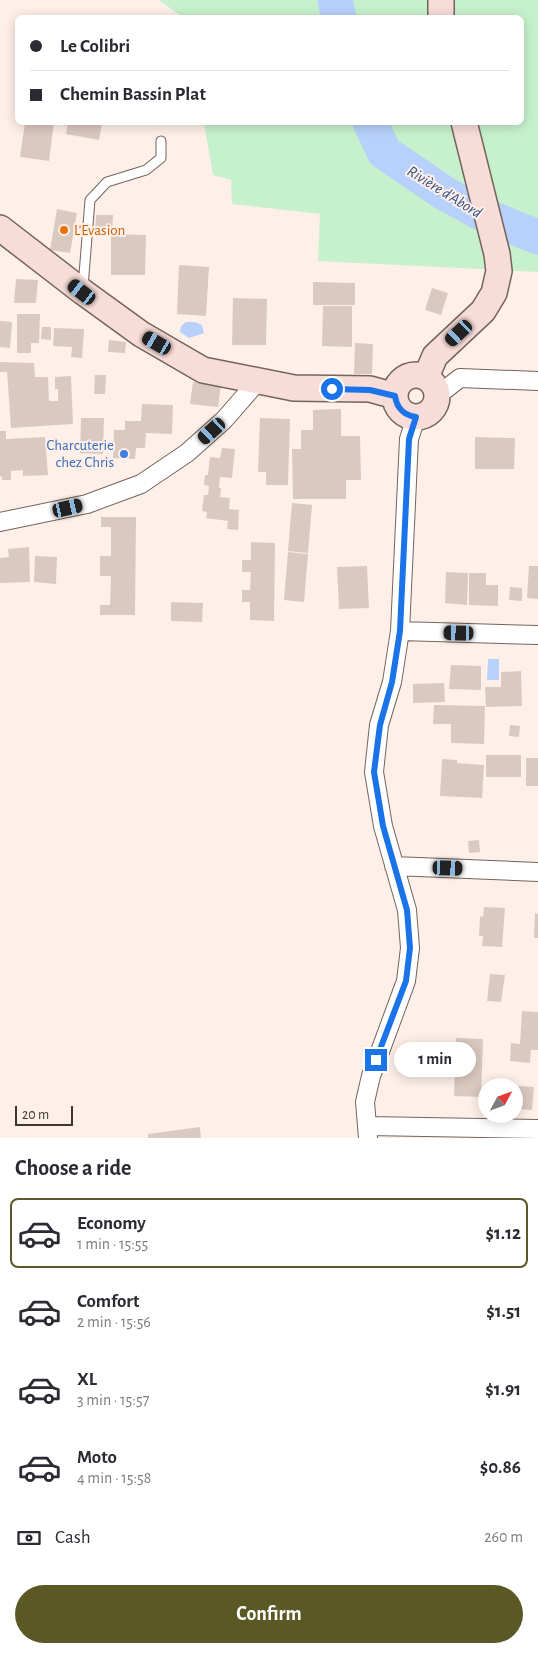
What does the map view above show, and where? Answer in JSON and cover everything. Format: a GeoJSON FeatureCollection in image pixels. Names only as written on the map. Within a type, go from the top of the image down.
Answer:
{"type":"FeatureCollection","features":[{"type":"Feature","properties":{"kind":"street"},"geometry":{"type":"LineString","coordinates":[[440,15],[441,0]]}},
{"type":"Feature","properties":{"kind":"street"},"geometry":{"type":"LineString","coordinates":[[465,125],[497,254],[499,271],[494,293],[483,311],[435,356],[432,386],[437,402],[429,413],[416,417],[404,413],[396,402],[395,396],[400,382],[412,375],[432,386],[460,378],[538,381]]}},
{"type":"Feature","properties":{"kind":"street"},"geometry":{"type":"LineString","coordinates":[[0,228],[82,292],[141,334],[203,370],[294,388],[370,390],[395,396]]}},
{"type":"Feature","properties":{"kind":"street"},"geometry":{"type":"LineString","coordinates":[[0,522],[87,504],[140,484],[187,453],[224,420],[258,381]]}},
{"type":"Feature","properties":{"kind":"street"},"geometry":{"type":"LineString","coordinates":[[416,417],[409,439],[400,631],[392,682],[380,725],[374,772],[383,826],[407,910],[410,948],[406,981],[371,1076],[365,1102],[368,1132],[538,1129]]}},
{"type":"Feature","properties":{"kind":"street"},"geometry":{"type":"LineString","coordinates":[[400,631],[538,635]]}},
{"type":"Feature","properties":{"kind":"street"},"geometry":{"type":"LineString","coordinates":[[394,866],[538,872]]}},
{"type":"Feature","properties":{"kind":"lane"},"geometry":{"type":"LineString","coordinates":[[82,292],[90,200],[107,182],[146,170],[161,158],[162,141]]}},
{"type":"Feature","properties":{"kind":"green space"},"geometry":{"type":"Polygon","coordinates":[[[159,0],[538,0],[538,272],[318,261],[320,214],[232,204],[231,180],[213,175],[204,125],[524,125],[524,15],[179,15],[159,0]]]}},
{"type":"Feature","properties":{"kind":"water"},"geometry":{"type":"Polygon","coordinates":[[[186,322],[195,322],[202,325],[204,333],[189,338],[180,332],[181,326],[186,322]]]}},
{"type":"Feature","properties":{"kind":"water"},"geometry":{"type":"Polygon","coordinates":[[[488,659],[499,659],[499,680],[487,680],[488,659]]]}},
{"type":"Feature","properties":{"kind":"building"},"geometry":{"type":"Polygon","coordinates":[[[25,125],[54,125],[49,161],[20,157],[25,125]]]}},
{"type":"Feature","properties":{"kind":"building"},"geometry":{"type":"Polygon","coordinates":[[[68,125],[102,125],[99,140],[66,134],[68,125]]]}},
{"type":"Feature","properties":{"kind":"building"},"geometry":{"type":"Polygon","coordinates":[[[57,209],[77,213],[70,253],[50,250],[57,209]]]}},
{"type":"Feature","properties":{"kind":"building"},"geometry":{"type":"Polygon","coordinates":[[[96,215],[113,215],[112,233],[95,233],[96,215]]]}},
{"type":"Feature","properties":{"kind":"building"},"geometry":{"type":"Polygon","coordinates":[[[111,234],[146,235],[145,275],[111,275],[111,234]]]}},
{"type":"Feature","properties":{"kind":"building"},"geometry":{"type":"Polygon","coordinates":[[[179,265],[209,267],[206,316],[177,314],[179,265]]]}},
{"type":"Feature","properties":{"kind":"building"},"geometry":{"type":"Polygon","coordinates":[[[16,279],[38,280],[36,303],[14,303],[16,279]]]}},
{"type":"Feature","properties":{"kind":"building"},"geometry":{"type":"Polygon","coordinates":[[[313,282],[355,283],[355,305],[313,305],[313,282]]]}},
{"type":"Feature","properties":{"kind":"building"},"geometry":{"type":"Polygon","coordinates":[[[432,288],[448,293],[441,315],[425,310],[432,288]]]}},
{"type":"Feature","properties":{"kind":"building"},"geometry":{"type":"Polygon","coordinates":[[[233,298],[267,299],[266,345],[232,345],[233,298]]]}},
{"type":"Feature","properties":{"kind":"building"},"geometry":{"type":"Polygon","coordinates":[[[323,306],[352,306],[352,347],[322,346],[323,306]]]}},
{"type":"Feature","properties":{"kind":"building"},"geometry":{"type":"Polygon","coordinates":[[[17,314],[40,314],[39,343],[31,343],[31,353],[17,353],[17,314]]]}},
{"type":"Feature","properties":{"kind":"building"},"geometry":{"type":"Polygon","coordinates":[[[0,321],[12,322],[10,348],[0,347],[0,321]]]}},
{"type":"Feature","properties":{"kind":"building"},"geometry":{"type":"Polygon","coordinates":[[[42,327],[51,327],[51,340],[41,339],[42,327]]]}},
{"type":"Feature","properties":{"kind":"building"},"geometry":{"type":"Polygon","coordinates":[[[54,328],[84,329],[82,358],[71,357],[72,347],[53,346],[54,328]]]}},
{"type":"Feature","properties":{"kind":"building"},"geometry":{"type":"Polygon","coordinates":[[[109,340],[126,342],[125,353],[108,352],[109,340]]]}},
{"type":"Feature","properties":{"kind":"building"},"geometry":{"type":"Polygon","coordinates":[[[355,343],[373,344],[372,374],[354,374],[355,343]]]}},
{"type":"Feature","properties":{"kind":"building"},"geometry":{"type":"Polygon","coordinates":[[[0,362],[34,363],[35,377],[48,377],[49,401],[58,401],[55,377],[71,376],[73,424],[11,428],[7,372],[0,372],[0,362]]]}},
{"type":"Feature","properties":{"kind":"building"},"geometry":{"type":"Polygon","coordinates":[[[95,375],[106,375],[105,394],[94,394],[95,375]]]}},
{"type":"Feature","properties":{"kind":"building"},"geometry":{"type":"Polygon","coordinates":[[[193,382],[221,385],[218,407],[190,404],[193,382]]]}},
{"type":"Feature","properties":{"kind":"building"},"geometry":{"type":"Polygon","coordinates":[[[142,404],[173,405],[172,434],[146,433],[145,448],[136,448],[135,459],[113,458],[114,430],[125,430],[125,421],[141,421],[142,404]]]}},
{"type":"Feature","properties":{"kind":"building"},"geometry":{"type":"Polygon","coordinates":[[[341,409],[341,436],[360,436],[361,480],[346,480],[346,499],[293,499],[292,449],[301,449],[301,430],[313,430],[313,410],[341,409]]]}},
{"type":"Feature","properties":{"kind":"building"},"geometry":{"type":"Polygon","coordinates":[[[81,418],[104,418],[103,454],[80,453],[81,418]]]}},
{"type":"Feature","properties":{"kind":"building"},"geometry":{"type":"Polygon","coordinates":[[[260,418],[290,419],[288,485],[266,485],[266,472],[258,472],[260,418]]]}},
{"type":"Feature","properties":{"kind":"building"},"geometry":{"type":"Polygon","coordinates":[[[0,431],[6,431],[6,439],[45,437],[48,475],[23,476],[23,470],[11,471],[11,480],[2,480],[2,476],[0,477],[0,431]]]}},
{"type":"Feature","properties":{"kind":"building"},"geometry":{"type":"Polygon","coordinates":[[[475,437],[515,438],[514,469],[475,469],[475,437]]]}},
{"type":"Feature","properties":{"kind":"building"},"geometry":{"type":"Polygon","coordinates":[[[222,448],[235,449],[232,478],[220,477],[219,488],[221,488],[220,497],[230,498],[229,509],[239,510],[238,530],[227,529],[228,521],[206,518],[207,512],[202,511],[204,495],[208,495],[209,486],[204,485],[205,475],[208,475],[210,457],[220,458],[222,448]]]}},
{"type":"Feature","properties":{"kind":"building"},"geometry":{"type":"Polygon","coordinates":[[[292,503],[312,505],[308,553],[288,551],[292,503]]]}},
{"type":"Feature","properties":{"kind":"building"},"geometry":{"type":"Polygon","coordinates":[[[101,517],[136,517],[135,615],[100,615],[100,605],[110,605],[111,576],[100,576],[100,556],[111,556],[111,527],[101,527],[101,517]]]}},
{"type":"Feature","properties":{"kind":"building"},"geometry":{"type":"Polygon","coordinates":[[[251,542],[275,543],[274,621],[250,620],[250,602],[242,602],[242,590],[250,590],[251,572],[242,572],[242,560],[251,560],[251,542]]]}},
{"type":"Feature","properties":{"kind":"building"},"geometry":{"type":"Polygon","coordinates":[[[29,547],[30,582],[0,583],[0,558],[9,557],[8,549],[29,547]]]}},
{"type":"Feature","properties":{"kind":"building"},"geometry":{"type":"Polygon","coordinates":[[[288,552],[308,554],[304,602],[284,600],[288,552]]]}},
{"type":"Feature","properties":{"kind":"building"},"geometry":{"type":"Polygon","coordinates":[[[35,556],[57,557],[56,584],[34,582],[35,556]]]}},
{"type":"Feature","properties":{"kind":"building"},"geometry":{"type":"Polygon","coordinates":[[[367,566],[369,608],[339,609],[337,567],[367,566]]]}},
{"type":"Feature","properties":{"kind":"building"},"geometry":{"type":"Polygon","coordinates":[[[529,566],[538,566],[538,599],[527,598],[529,566]]]}},
{"type":"Feature","properties":{"kind":"building"},"geometry":{"type":"Polygon","coordinates":[[[446,572],[468,573],[467,605],[445,603],[446,572]]]}},
{"type":"Feature","properties":{"kind":"building"},"geometry":{"type":"Polygon","coordinates":[[[469,573],[486,573],[486,585],[498,585],[498,606],[469,605],[469,573]]]}},
{"type":"Feature","properties":{"kind":"building"},"geometry":{"type":"Polygon","coordinates":[[[510,587],[522,588],[522,601],[509,600],[510,587]]]}},
{"type":"Feature","properties":{"kind":"building"},"geometry":{"type":"Polygon","coordinates":[[[171,602],[203,603],[202,622],[171,621],[171,602]]]}},
{"type":"Feature","properties":{"kind":"building"},"geometry":{"type":"Polygon","coordinates":[[[451,665],[481,666],[481,690],[449,689],[451,665]]]}},
{"type":"Feature","properties":{"kind":"building"},"geometry":{"type":"Polygon","coordinates":[[[521,671],[522,706],[486,707],[485,687],[501,687],[501,672],[521,671]]]}},
{"type":"Feature","properties":{"kind":"building"},"geometry":{"type":"Polygon","coordinates":[[[444,683],[445,702],[413,703],[413,684],[444,683]]]}},
{"type":"Feature","properties":{"kind":"building"},"geometry":{"type":"Polygon","coordinates":[[[434,705],[485,706],[484,744],[451,743],[451,724],[433,724],[434,705]]]}},
{"type":"Feature","properties":{"kind":"building"},"geometry":{"type":"Polygon","coordinates":[[[510,725],[520,726],[519,737],[509,736],[510,725]]]}},
{"type":"Feature","properties":{"kind":"building"},"geometry":{"type":"Polygon","coordinates":[[[486,755],[521,755],[521,777],[486,777],[486,755]]]}},
{"type":"Feature","properties":{"kind":"building"},"geometry":{"type":"Polygon","coordinates":[[[526,758],[538,758],[538,786],[526,786],[526,758]]]}},
{"type":"Feature","properties":{"kind":"building"},"geometry":{"type":"Polygon","coordinates":[[[442,759],[457,760],[457,763],[484,765],[482,798],[440,796],[442,759]]]}},
{"type":"Feature","properties":{"kind":"building"},"geometry":{"type":"Polygon","coordinates":[[[479,840],[480,852],[469,853],[468,841],[479,840]]]}},
{"type":"Feature","properties":{"kind":"building"},"geometry":{"type":"Polygon","coordinates":[[[484,907],[505,908],[502,947],[482,946],[483,936],[479,936],[480,916],[483,917],[484,907]]]}},
{"type":"Feature","properties":{"kind":"building"},"geometry":{"type":"Polygon","coordinates":[[[535,913],[538,914],[538,938],[534,938],[535,913]]]}},
{"type":"Feature","properties":{"kind":"building"},"geometry":{"type":"Polygon","coordinates":[[[490,974],[505,975],[501,1002],[487,1001],[490,974]]]}},
{"type":"Feature","properties":{"kind":"building"},"geometry":{"type":"Polygon","coordinates":[[[522,1011],[538,1012],[538,1050],[531,1050],[530,1063],[510,1061],[511,1043],[520,1044],[522,1011]]]}},
{"type":"Feature","properties":{"kind":"building"},"geometry":{"type":"Polygon","coordinates":[[[456,1038],[483,1039],[482,1078],[478,1078],[478,1097],[454,1096],[456,1038]]]}},
{"type":"Feature","properties":{"kind":"building"},"geometry":{"type":"Polygon","coordinates":[[[523,1086],[534,1087],[532,1110],[523,1109],[523,1086]]]}},
{"type":"Feature","properties":{"kind":"building"},"geometry":{"type":"Polygon","coordinates":[[[200,1127],[201,1138],[148,1138],[148,1134],[200,1127]]]}},
{"type":"Feature","properties":{"kind":"waterway","name":"Rivière d'Abord"},"geometry":{"type":"LineString","coordinates":[[335,0],[338,15]]}},
{"type":"Feature","properties":{"kind":"waterway","name":"Rivière d'Abord"},"geometry":{"type":"LineString","coordinates":[[371,125],[384,152],[444,193],[488,217],[538,237]]}},
{"type":"Feature","properties":{"kind":"place","name":"L'Evasion"},"geometry":{"type":"Point","coordinates":[64,230]}},
{"type":"Feature","properties":{"kind":"place","name":"Charcuterie chez Chris"},"geometry":{"type":"Point","coordinates":[124,454]}},
{"type":"Feature","properties":{"kind":"route"},"geometry":{"type":"LineString","coordinates":[[332,389],[370,390],[395,396],[399,408],[404,413],[416,417],[409,439],[400,631],[392,682],[380,725],[374,772],[383,826],[407,910],[410,948],[406,981],[376,1060]]}}]}
